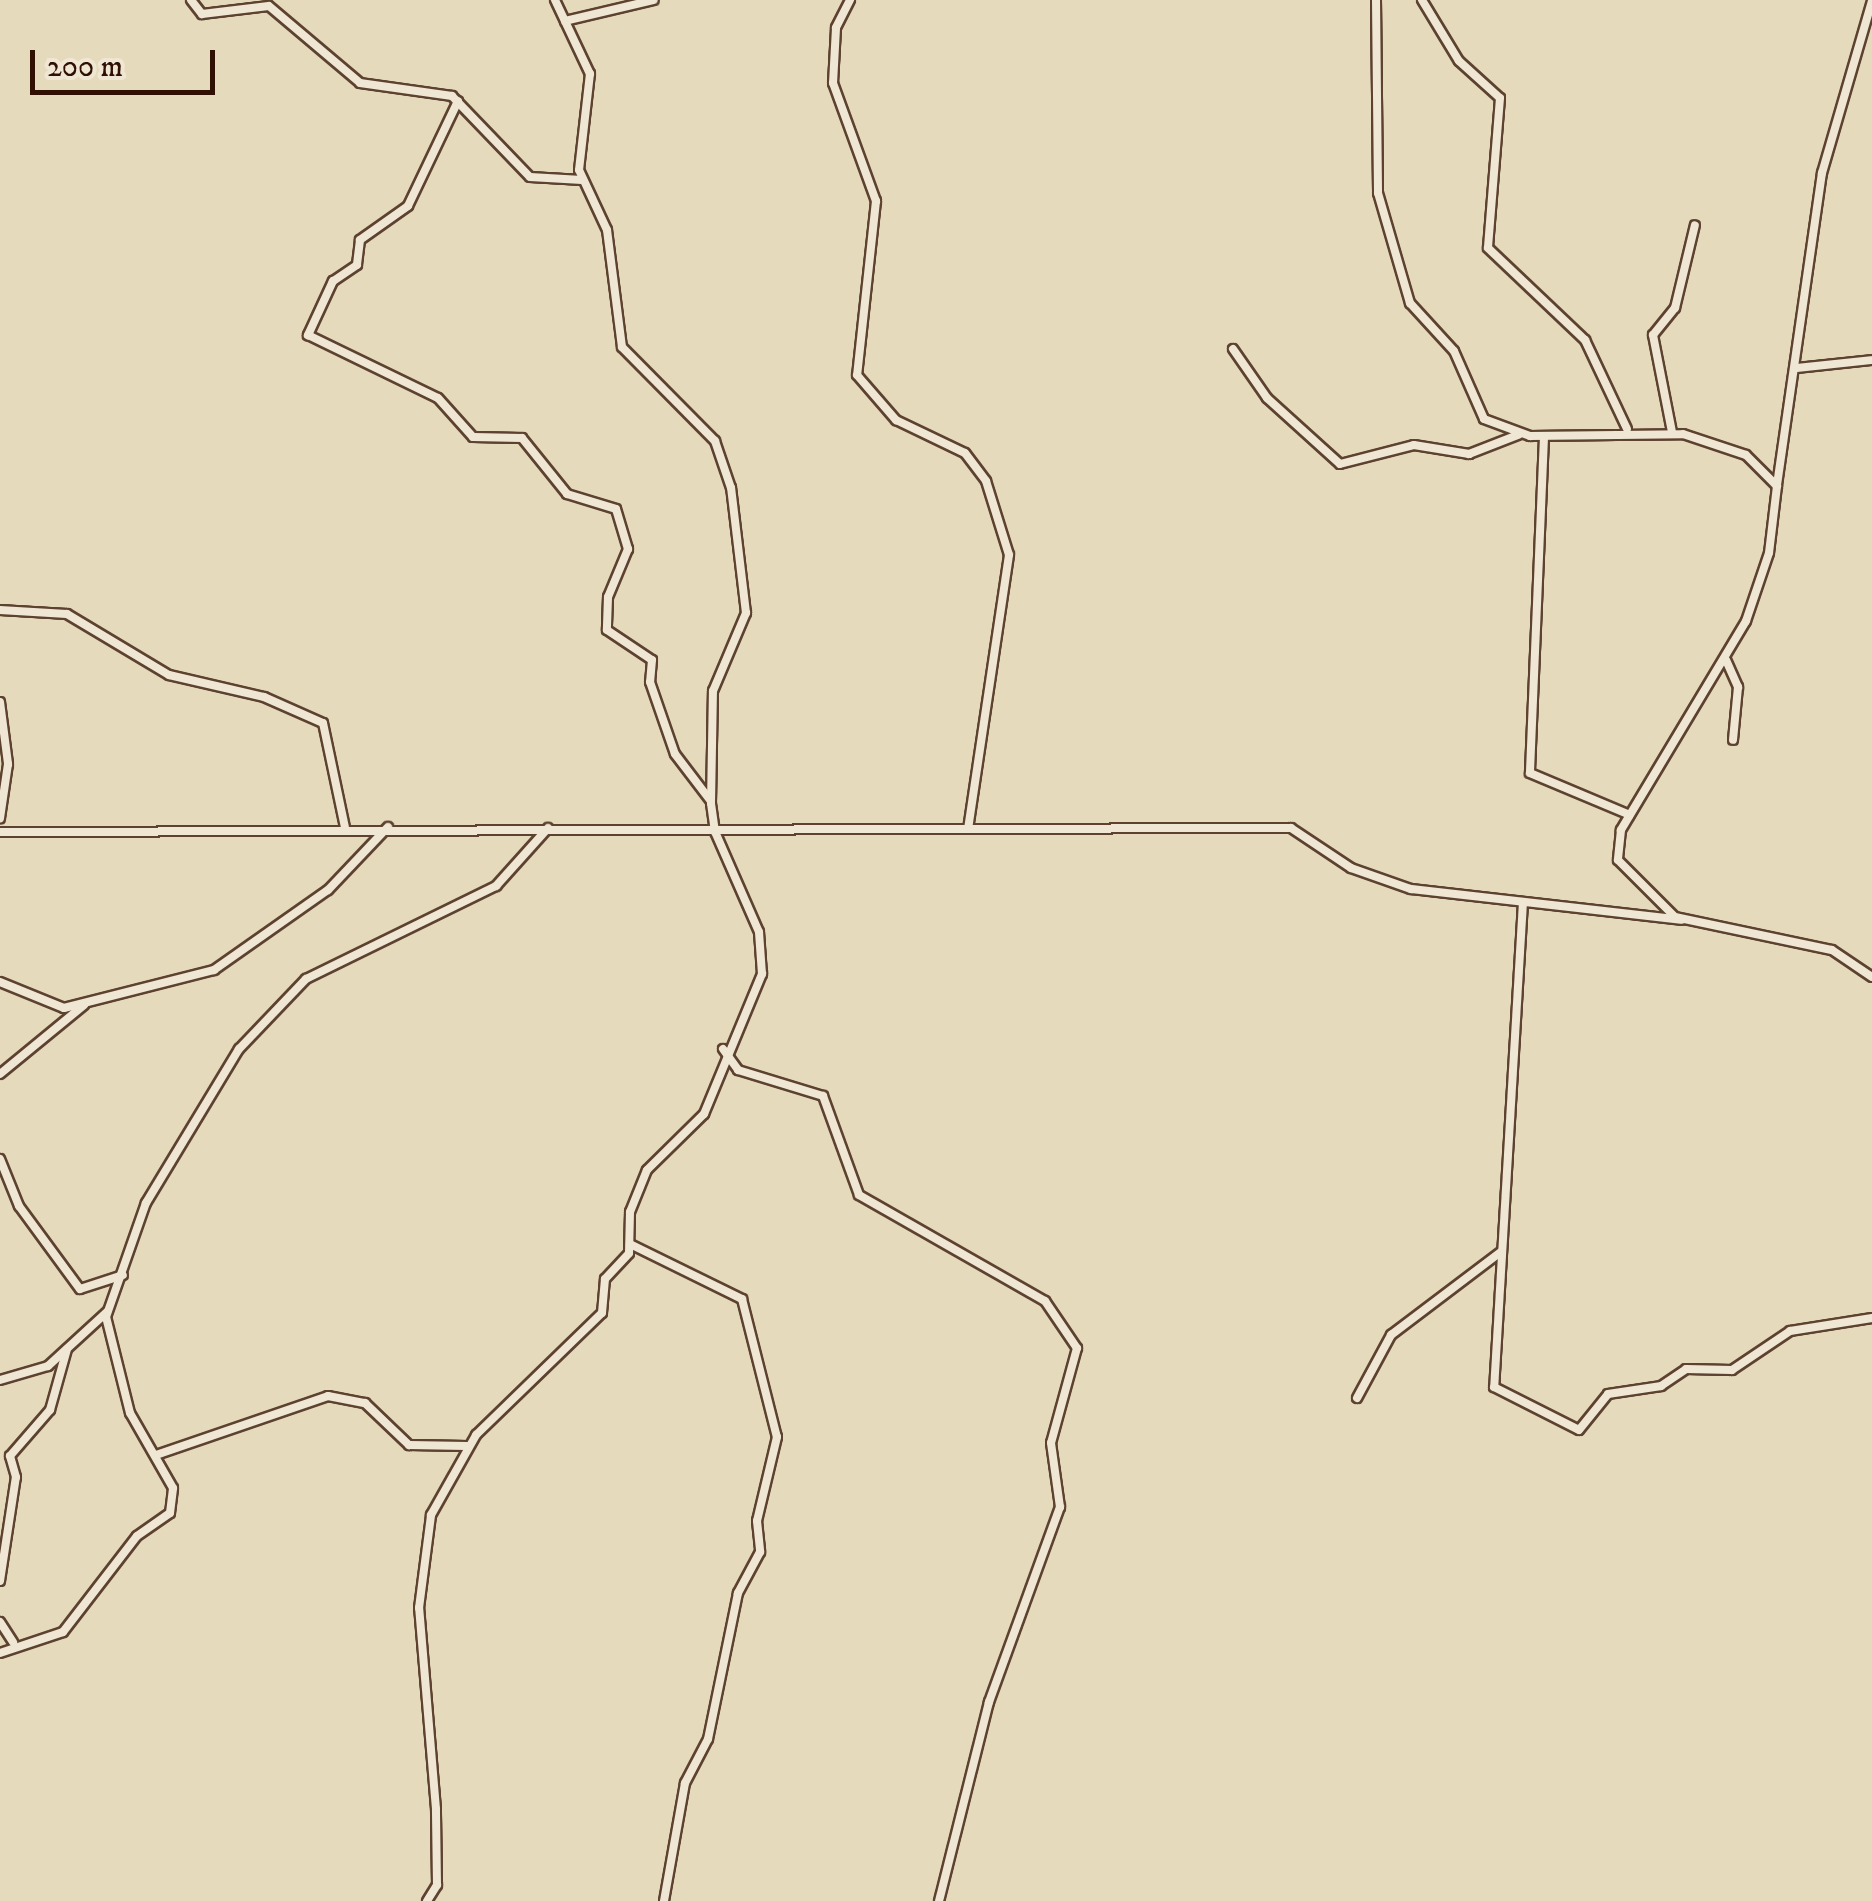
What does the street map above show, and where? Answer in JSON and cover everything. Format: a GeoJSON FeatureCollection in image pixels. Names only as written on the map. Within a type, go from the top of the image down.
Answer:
{"type":"FeatureCollection","features":[{"type":"Feature","properties":{"kind":"street"},"geometry":{"type":"LineString","coordinates":[[191,0],[202,14],[263,4],[360,83],[418,85],[458,102],[530,177],[582,180]]}},
{"type":"Feature","properties":{"kind":"street"},"geometry":{"type":"LineString","coordinates":[[427,1901],[437,1885],[436,1809],[420,1598],[430,1520],[467,1446],[516,1388],[599,1318],[605,1279],[630,1244],[630,1212],[647,1170],[704,1114],[724,1049],[759,986],[762,950],[715,832],[712,803],[713,691],[746,602],[731,488],[715,441],[622,347],[606,230],[582,180],[590,74],[556,0]]}},
{"type":"Feature","properties":{"kind":"street"},"geometry":{"type":"LineString","coordinates":[[566,21],[654,0]]}},
{"type":"Feature","properties":{"kind":"street"},"geometry":{"type":"LineString","coordinates":[[850,0],[836,28],[833,84],[876,200],[857,375],[896,420],[965,453],[986,481],[1009,555],[968,828]]}},
{"type":"Feature","properties":{"kind":"street"},"geometry":{"type":"LineString","coordinates":[[1376,0],[1376,186],[1407,293],[1454,352],[1484,419],[1518,435],[1627,429],[1672,432],[1746,454],[1777,485]]}},
{"type":"Feature","properties":{"kind":"street"},"geometry":{"type":"LineString","coordinates":[[1422,0],[1458,61],[1500,98],[1487,246],[1585,340],[1627,429]]}},
{"type":"Feature","properties":{"kind":"street"},"geometry":{"type":"LineString","coordinates":[[1681,920],[1618,860],[1615,842],[1726,660],[1764,572],[1822,173],[1872,1]]}},
{"type":"Feature","properties":{"kind":"street"},"geometry":{"type":"LineString","coordinates":[[458,102],[408,206],[360,240],[356,268],[332,281],[308,336],[438,398],[472,437],[522,438],[567,494],[616,510],[628,549],[606,628],[652,660],[650,682],[675,754],[712,803]]}},
{"type":"Feature","properties":{"kind":"street"},"geometry":{"type":"LineString","coordinates":[[1672,432],[1653,334],[1675,308],[1696,226]]}},
{"type":"Feature","properties":{"kind":"street"},"geometry":{"type":"LineString","coordinates":[[1233,349],[1267,398],[1340,464],[1414,445],[1469,454],[1518,435]]}},
{"type":"Feature","properties":{"kind":"street"},"geometry":{"type":"LineString","coordinates":[[1796,368],[1872,360]]}},
{"type":"Feature","properties":{"kind":"street"},"geometry":{"type":"LineString","coordinates":[[1544,436],[1530,772],[1630,815]]}},
{"type":"Feature","properties":{"kind":"street"},"geometry":{"type":"LineString","coordinates":[[0,618],[0,610],[67,614],[169,675],[264,696],[322,723],[346,827]]}},
{"type":"Feature","properties":{"kind":"street"},"geometry":{"type":"LineString","coordinates":[[1726,660],[1738,686],[1733,740]]}},
{"type":"Feature","properties":{"kind":"street"},"geometry":{"type":"LineString","coordinates":[[0,702],[8,767],[0,818]]}},
{"type":"Feature","properties":{"kind":"street"},"geometry":{"type":"LineString","coordinates":[[0,832],[346,827],[715,832],[1298,829],[1341,863],[1409,888],[1681,920],[1832,950],[1872,977]]}},
{"type":"Feature","properties":{"kind":"street"},"geometry":{"type":"LineString","coordinates":[[0,982],[52,1008],[84,1005],[224,965],[328,890],[388,827]]}},
{"type":"Feature","properties":{"kind":"street"},"geometry":{"type":"LineString","coordinates":[[0,1380],[44,1368],[107,1312],[127,1273],[150,1196],[272,1009],[371,940],[496,886],[548,828]]}},
{"type":"Feature","properties":{"kind":"street"},"geometry":{"type":"LineString","coordinates":[[1523,902],[1493,1386],[1568,1430],[1587,1426],[1608,1394],[1662,1386],[1686,1369],[1732,1370],[1790,1332],[1872,1318]]}},
{"type":"Feature","properties":{"kind":"street"},"geometry":{"type":"LineString","coordinates":[[0,1074],[84,1005]]}},
{"type":"Feature","properties":{"kind":"street"},"geometry":{"type":"LineString","coordinates":[[724,1049],[738,1070],[823,1096],[859,1195],[1045,1302],[1077,1348],[1050,1443],[1060,1507],[989,1702],[939,1901]]}},
{"type":"Feature","properties":{"kind":"street"},"geometry":{"type":"LineString","coordinates":[[0,1158],[19,1206],[80,1289],[127,1273]]}},
{"type":"Feature","properties":{"kind":"street"},"geometry":{"type":"LineString","coordinates":[[630,1244],[742,1299],[776,1437],[757,1522],[760,1552],[738,1593],[708,1739],[685,1783],[664,1901]]}},
{"type":"Feature","properties":{"kind":"street"},"geometry":{"type":"LineString","coordinates":[[1357,1398],[1391,1335],[1502,1251]]}},
{"type":"Feature","properties":{"kind":"street"},"geometry":{"type":"LineString","coordinates":[[107,1312],[122,1393],[166,1475]]}},
{"type":"Feature","properties":{"kind":"street"},"geometry":{"type":"LineString","coordinates":[[0,1581],[16,1476],[10,1456],[54,1402],[68,1349]]}},
{"type":"Feature","properties":{"kind":"street"},"geometry":{"type":"LineString","coordinates":[[156,1455],[328,1396],[364,1404],[409,1445],[467,1446]]}},
{"type":"Feature","properties":{"kind":"street"},"geometry":{"type":"LineString","coordinates":[[0,1653],[13,1642],[58,1635],[137,1536],[166,1520],[166,1475],[174,1450]]}},
{"type":"Feature","properties":{"kind":"street"},"geometry":{"type":"LineString","coordinates":[[0,1622],[13,1642]]}}]}
